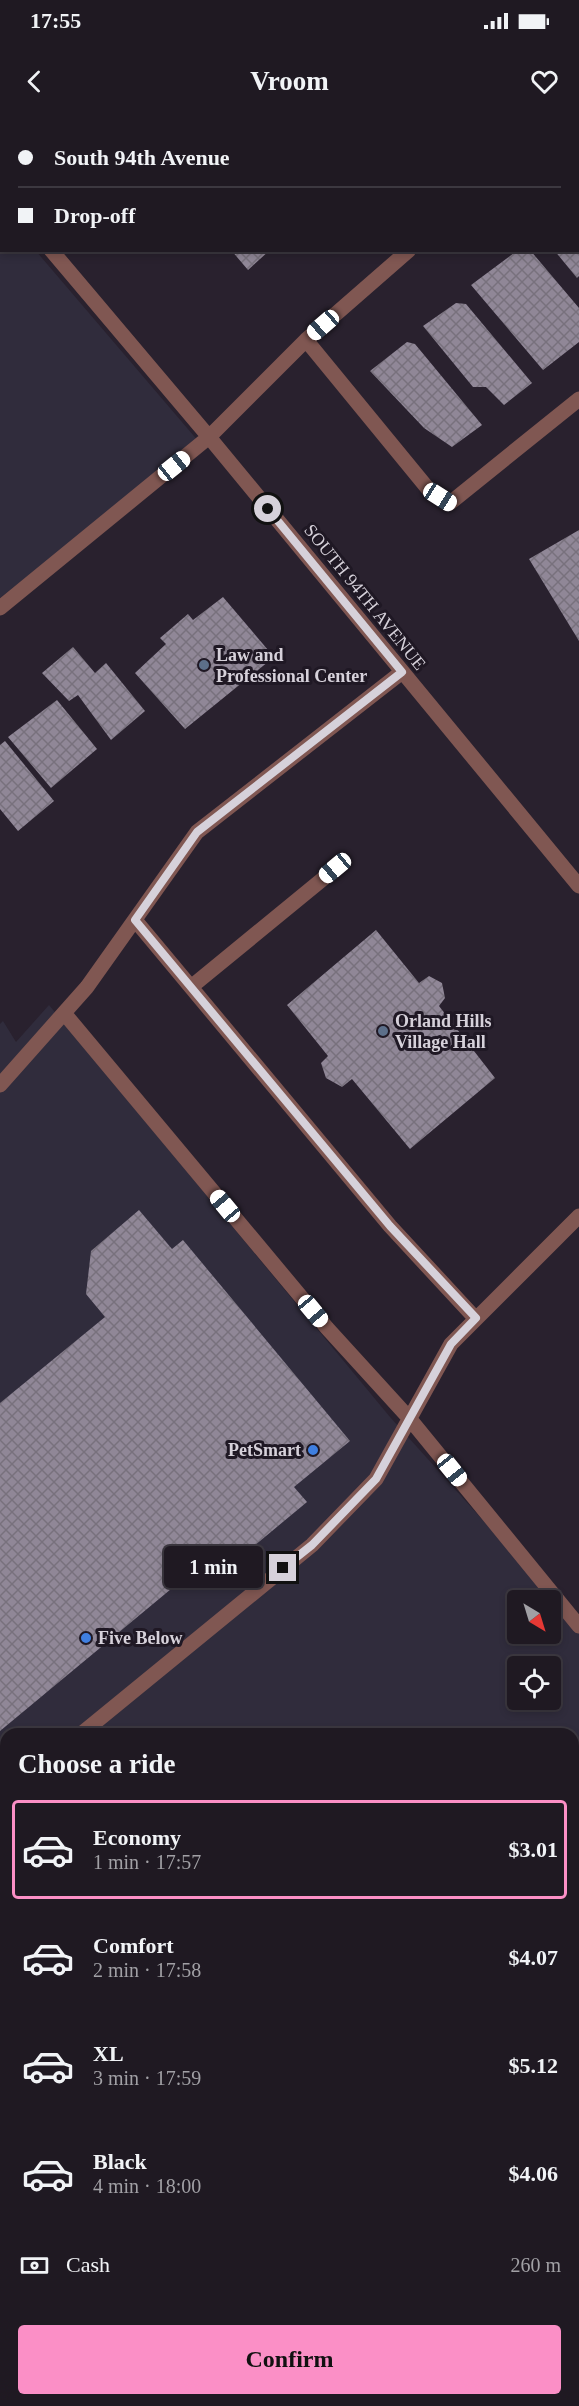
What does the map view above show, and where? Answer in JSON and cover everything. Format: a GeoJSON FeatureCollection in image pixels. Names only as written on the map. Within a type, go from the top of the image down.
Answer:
{"type":"FeatureCollection","features":[{"type":"Feature","properties":{"kind":"street","name":"SOUTH 94TH AVENUE"},"geometry":{"type":"LineString","coordinates":[[53,252],[209,437],[579,886]]}},
{"type":"Feature","properties":{"kind":"street"},"geometry":{"type":"LineString","coordinates":[[0,608],[209,437],[306,340],[407,252]]}},
{"type":"Feature","properties":{"kind":"street"},"geometry":{"type":"LineString","coordinates":[[306,340],[429,490],[450,503],[579,399]]}},
{"type":"Feature","properties":{"kind":"street"},"geometry":{"type":"LineString","coordinates":[[0,1085],[87,987],[197,832],[402,672]]}},
{"type":"Feature","properties":{"kind":"street"},"geometry":{"type":"LineString","coordinates":[[191,987],[335,868]]}},
{"type":"Feature","properties":{"kind":"street"},"geometry":{"type":"LineString","coordinates":[[135,920],[390,1226],[476,1318]]}},
{"type":"Feature","properties":{"kind":"street"},"geometry":{"type":"LineString","coordinates":[[64,1013],[327,1328],[409,1418],[579,1626]]}},
{"type":"Feature","properties":{"kind":"street"},"geometry":{"type":"LineString","coordinates":[[88,1728],[312,1545],[376,1479],[451,1344],[579,1216]]}},
{"type":"Feature","properties":{"kind":"shaded area"},"geometry":{"type":"Polygon","coordinates":[[[0,252],[37,252],[199,442],[0,598],[0,252]]]}},
{"type":"Feature","properties":{"kind":"shaded area"},"geometry":{"type":"Polygon","coordinates":[[[49,1005],[390,1417],[546,1590],[507,1590],[507,1644],[561,1644],[561,1607],[579,1627],[579,1728],[0,1728],[0,1024],[3,1021],[16,1042],[49,1005]]]}},
{"type":"Feature","properties":{"kind":"building"},"geometry":{"type":"Polygon","coordinates":[[[233,252],[268,252],[248,270],[233,252]]]}},
{"type":"Feature","properties":{"kind":"building"},"geometry":{"type":"Polygon","coordinates":[[[515,252],[532,252],[579,308],[579,342],[543,370],[471,285],[515,252]]]}},
{"type":"Feature","properties":{"kind":"building"},"geometry":{"type":"Polygon","coordinates":[[[556,252],[579,252],[579,276],[577,278],[556,252]]]}},
{"type":"Feature","properties":{"kind":"building"},"geometry":{"type":"Polygon","coordinates":[[[456,303],[466,304],[532,383],[504,405],[486,387],[473,387],[423,326],[456,303]]]}},
{"type":"Feature","properties":{"kind":"building"},"geometry":{"type":"Polygon","coordinates":[[[407,342],[415,344],[482,425],[452,447],[424,428],[370,371],[407,342]]]}},
{"type":"Feature","properties":{"kind":"building"},"geometry":{"type":"Polygon","coordinates":[[[579,530],[579,641],[529,559],[579,530]]]}},
{"type":"Feature","properties":{"kind":"building","name":"Law and Professional Center"},"geometry":{"type":"Polygon","coordinates":[[[223,597],[274,657],[185,729],[135,673],[166,644],[160,638],[188,614],[193,620],[223,597]]]}},
{"type":"Feature","properties":{"kind":"building"},"geometry":{"type":"Polygon","coordinates":[[[73,647],[95,673],[106,663],[145,711],[111,740],[78,695],[69,701],[42,673],[73,647]]]}},
{"type":"Feature","properties":{"kind":"building"},"geometry":{"type":"Polygon","coordinates":[[[57,700],[97,749],[51,788],[8,737],[57,700]]]}},
{"type":"Feature","properties":{"kind":"building"},"geometry":{"type":"Polygon","coordinates":[[[5,741],[54,801],[18,831],[0,809],[0,745],[5,741]]]}},
{"type":"Feature","properties":{"kind":"building","name":"Orland Hills Village Hall"},"geometry":{"type":"Polygon","coordinates":[[[376,930],[419,983],[429,976],[442,983],[445,998],[439,1006],[495,1078],[410,1149],[352,1079],[342,1087],[326,1078],[321,1063],[328,1056],[287,1005],[376,930]]]}},
{"type":"Feature","properties":{"kind":"building"},"geometry":{"type":"Polygon","coordinates":[[[139,1210],[172,1249],[183,1240],[350,1441],[294,1487],[307,1502],[225,1570],[212,1555],[4,1728],[0,1728],[0,1403],[105,1317],[86,1294],[91,1251],[139,1210]]]}},
{"type":"Feature","properties":{"kind":"place","name":"Law and Professional Center"},"geometry":{"type":"Point","coordinates":[204,665]}},
{"type":"Feature","properties":{"kind":"place","name":"Orland Hills Village Hall"},"geometry":{"type":"Point","coordinates":[383,1031]}},
{"type":"Feature","properties":{"kind":"place","name":"PetSmart"},"geometry":{"type":"Point","coordinates":[313,1450]}},
{"type":"Feature","properties":{"kind":"place","name":"Five Below"},"geometry":{"type":"Point","coordinates":[86,1638]}},
{"type":"Feature","properties":{"kind":"route"},"geometry":{"type":"LineString","coordinates":[[268,509],[402,672],[197,832],[135,920],[390,1226],[476,1318],[451,1344],[376,1479],[312,1545],[283,1568]]}}]}
